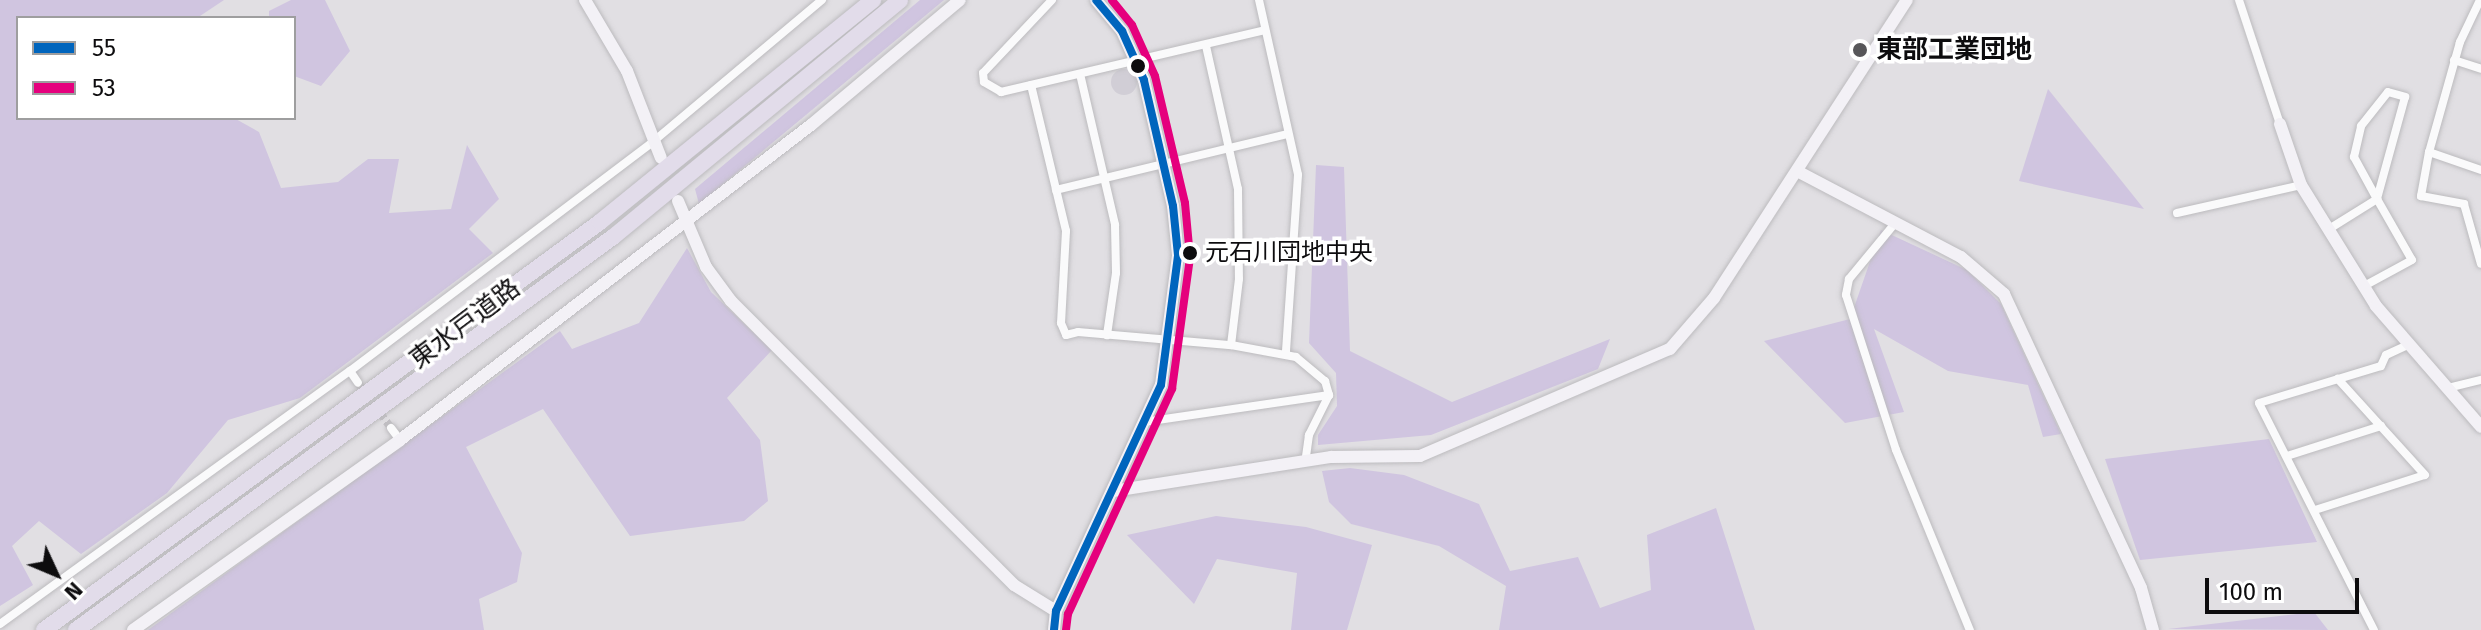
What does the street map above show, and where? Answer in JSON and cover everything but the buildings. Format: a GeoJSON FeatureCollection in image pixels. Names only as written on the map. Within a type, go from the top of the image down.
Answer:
{"type":"FeatureCollection","features":[{"type":"Feature","properties":{"kind":"highway","name":"東水戸道路"},"geometry":{"type":"LineString","coordinates":[[44,630],[600,222],[873,0]]}},
{"type":"Feature","properties":{"kind":"highway","name":"東水戸道路"},"geometry":{"type":"LineString","coordinates":[[76,630],[601,246],[900,0]]}},
{"type":"Feature","properties":{"kind":"street"},"geometry":{"type":"LineString","coordinates":[[585,0],[627,71],[661,158]]}},
{"type":"Feature","properties":{"kind":"street"},"geometry":{"type":"LineString","coordinates":[[0,624],[350,371],[655,140],[822,0]]}},
{"type":"Feature","properties":{"kind":"street"},"geometry":{"type":"LineString","coordinates":[[133,630],[400,440],[684,222],[960,0]]}},
{"type":"Feature","properties":{"kind":"street"},"geometry":{"type":"LineString","coordinates":[[1052,0],[983,73],[984,82],[1001,92],[1265,30]]}},
{"type":"Feature","properties":{"kind":"street"},"geometry":{"type":"LineString","coordinates":[[1054,630],[1056,611],[1161,385],[1178,255],[1163,163],[1138,61],[1096,0]]}},
{"type":"Feature","properties":{"kind":"street"},"geometry":{"type":"LineString","coordinates":[[1259,0],[1298,175],[1286,353]]}},
{"type":"Feature","properties":{"kind":"street"},"geometry":{"type":"LineString","coordinates":[[1113,491],[1305,462],[1402,459],[1429,453],[1663,354],[1700,319],[1907,0]]}},
{"type":"Feature","properties":{"kind":"street"},"geometry":{"type":"LineString","coordinates":[[2239,0],[2301,185],[2364,286],[2407,345],[2481,427]]}},
{"type":"Feature","properties":{"kind":"street"},"geometry":{"type":"LineString","coordinates":[[2480,0],[2454,60],[2429,152],[2421,196],[2464,204],[2481,264]]}},
{"type":"Feature","properties":{"kind":"street"},"geometry":{"type":"LineString","coordinates":[[1206,46],[1238,189],[1239,279],[1231,345]]}},
{"type":"Feature","properties":{"kind":"street"},"geometry":{"type":"LineString","coordinates":[[2454,60],[2481,69]]}},
{"type":"Feature","properties":{"kind":"street"},"geometry":{"type":"LineString","coordinates":[[1080,74],[1105,177],[1117,250],[1107,335]]}},
{"type":"Feature","properties":{"kind":"street"},"geometry":{"type":"LineString","coordinates":[[1031,85],[1068,249],[1061,323],[1066,335],[1107,335],[1231,345],[1286,353],[1318,373],[1329,395]]}},
{"type":"Feature","properties":{"kind":"street"},"geometry":{"type":"LineString","coordinates":[[2329,229],[2377,199],[2405,97],[2388,92],[2361,126],[2354,157],[2377,199],[2412,260],[2364,286]]}},
{"type":"Feature","properties":{"kind":"street"},"geometry":{"type":"LineString","coordinates":[[1056,190],[1288,134]]}},
{"type":"Feature","properties":{"kind":"street"},"geometry":{"type":"LineString","coordinates":[[2429,152],[2480,168]]}},
{"type":"Feature","properties":{"kind":"street"},"geometry":{"type":"LineString","coordinates":[[1797,171],[1975,267],[2011,304],[2141,588],[2153,630]]}},
{"type":"Feature","properties":{"kind":"street"},"geometry":{"type":"LineString","coordinates":[[2177,213],[2301,185]]}},
{"type":"Feature","properties":{"kind":"street"},"geometry":{"type":"LineString","coordinates":[[678,201],[684,222],[706,267],[731,301],[1014,585],[1056,611]]}},
{"type":"Feature","properties":{"kind":"street"},"geometry":{"type":"LineString","coordinates":[[1896,222],[1857,268],[1846,295],[1896,450],[1970,630]]}},
{"type":"Feature","properties":{"kind":"street"},"geometry":{"type":"LineString","coordinates":[[2374,630],[2259,403],[2381,366],[2386,355],[2407,345]]}},
{"type":"Feature","properties":{"kind":"street"},"geometry":{"type":"LineString","coordinates":[[350,371],[358,383]]}},
{"type":"Feature","properties":{"kind":"street"},"geometry":{"type":"LineString","coordinates":[[2315,510],[2425,475],[2338,379]]}},
{"type":"Feature","properties":{"kind":"street"},"geometry":{"type":"LineString","coordinates":[[2448,388],[2481,380]]}},
{"type":"Feature","properties":{"kind":"street"},"geometry":{"type":"LineString","coordinates":[[1305,462],[1309,435],[1329,395]]}},
{"type":"Feature","properties":{"kind":"street"},"geometry":{"type":"LineString","coordinates":[[1144,422],[1329,395]]}},
{"type":"Feature","properties":{"kind":"street"},"geometry":{"type":"LineString","coordinates":[[2287,456],[2381,426]]}},
{"type":"Feature","properties":{"kind":"street"},"geometry":{"type":"LineString","coordinates":[[391,428],[400,440]]}},
{"type":"Feature","properties":{"kind":"shaded area"},"geometry":{"type":"Polygon","coordinates":[[[0,0],[224,0],[200,16],[16,16],[16,120],[238,120],[259,132],[281,188],[338,182],[368,159],[399,159],[389,213],[451,209],[467,145],[499,199],[469,229],[493,253],[300,398],[228,420],[167,493],[81,554],[39,521],[12,546],[33,585],[0,606],[0,0]]]}},
{"type":"Feature","properties":{"kind":"shaded area"},"geometry":{"type":"Polygon","coordinates":[[[291,0],[325,0],[350,51],[321,86],[296,77],[296,16],[269,16],[269,11],[291,0]]]}},
{"type":"Feature","properties":{"kind":"shaded area"},"geometry":{"type":"Polygon","coordinates":[[[920,0],[944,0],[699,204],[695,189],[920,0]]]}},
{"type":"Feature","properties":{"kind":"shaded area"},"geometry":{"type":"Polygon","coordinates":[[[1124,69],[1133,73],[1137,82],[1133,91],[1124,95],[1115,91],[1111,82],[1115,73],[1124,69]]]}},
{"type":"Feature","properties":{"kind":"shaded area"},"geometry":{"type":"Polygon","coordinates":[[[2048,89],[2144,209],[2019,181],[2048,89]]]}},
{"type":"Feature","properties":{"kind":"shaded area"},"geometry":{"type":"Polygon","coordinates":[[[1316,165],[1344,167],[1350,351],[1452,402],[1610,339],[1598,369],[1431,435],[1318,445],[1318,435],[1337,406],[1336,373],[1309,343],[1316,165]]]}},
{"type":"Feature","properties":{"kind":"shaded area"},"geometry":{"type":"Polygon","coordinates":[[[1881,230],[1967,270],[2001,304],[2061,434],[2043,437],[2028,385],[1948,371],[1874,329],[1904,412],[1845,423],[1764,341],[1850,319],[1881,230]]]}},
{"type":"Feature","properties":{"kind":"shaded area"},"geometry":{"type":"Polygon","coordinates":[[[687,248],[711,292],[772,350],[727,398],[760,440],[768,501],[744,521],[630,536],[543,409],[466,447],[522,553],[517,582],[479,599],[484,630],[148,630],[560,331],[572,349],[639,323],[687,248]]]}},
{"type":"Feature","properties":{"kind":"shaded area"},"geometry":{"type":"Polygon","coordinates":[[[2269,439],[2317,542],[2140,560],[2105,459],[2269,439]]]}},
{"type":"Feature","properties":{"kind":"shaded area"},"geometry":{"type":"Polygon","coordinates":[[[1350,468],[1404,475],[1479,504],[1510,571],[1578,557],[1600,608],[1651,590],[1647,535],[1716,508],[1755,630],[1499,630],[1506,586],[1439,546],[1351,524],[1329,502],[1322,471],[1350,468]]]}},
{"type":"Feature","properties":{"kind":"shaded area"},"geometry":{"type":"Polygon","coordinates":[[[1216,516],[1306,527],[1372,545],[1347,630],[1291,630],[1297,573],[1217,559],[1194,604],[1127,535],[1216,516]]]}},
{"type":"Feature","properties":{"kind":"shaded area"},"geometry":{"type":"Polygon","coordinates":[[[2314,612],[2328,630],[2168,629],[2314,612]]]}},
{"type":"Feature","properties":{"kind":"tunnel"},"geometry":{"type":"LineString","coordinates":[[358,383],[391,428]]}},
{"type":"Feature","properties":{"kind":"transit line","name":"55"},"geometry":{"type":"LineString","coordinates":[[1054,630],[1056,611],[1161,385],[1178,255],[1173,206],[1144,80],[1122,31],[1096,0]]}},
{"type":"Feature","properties":{"kind":"transit line","name":"53"},"geometry":{"type":"LineString","coordinates":[[1066,630],[1068,614],[1172,389],[1190,257],[1185,203],[1155,76],[1132,25],[1112,0]]}},
{"type":"Feature","properties":{"kind":"place","name":"東部工業団地"},"geometry":{"type":"Point","coordinates":[1860,50]}},
{"type":"Feature","properties":{"kind":"place","name":"元石川団地中央"},"geometry":{"type":"Point","coordinates":[1190,253]}}]}
